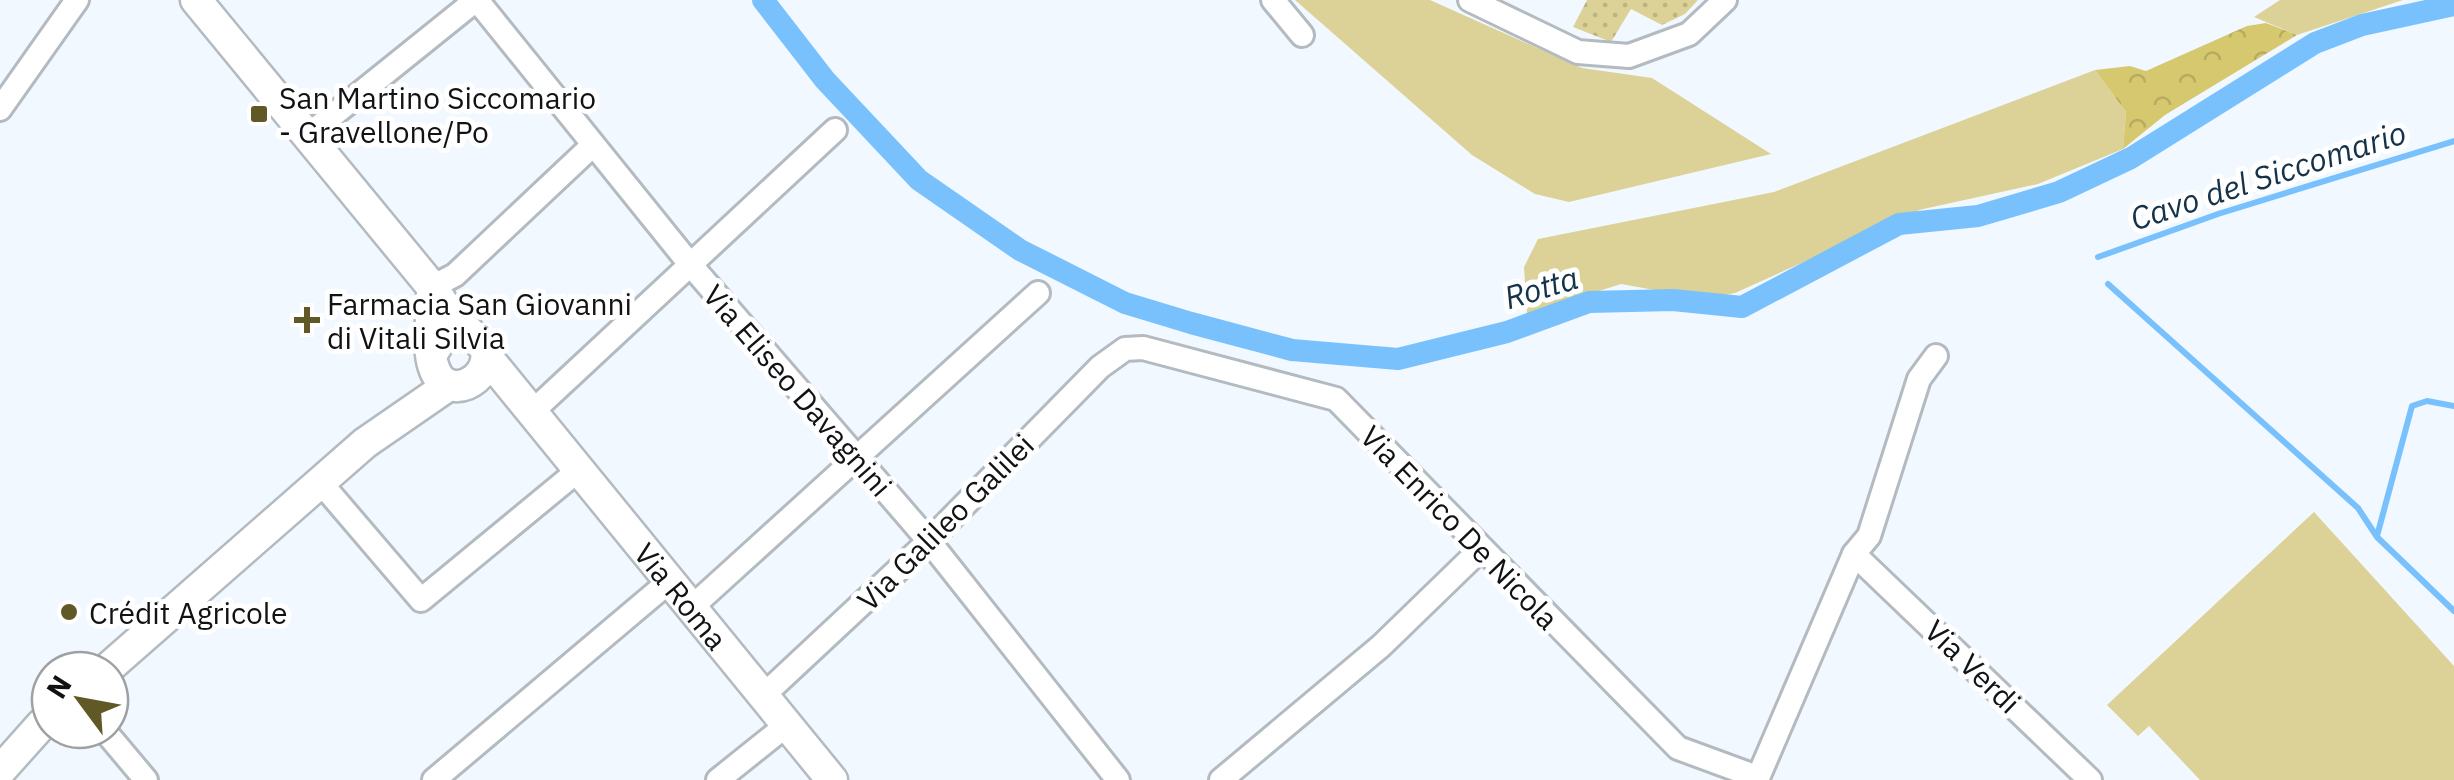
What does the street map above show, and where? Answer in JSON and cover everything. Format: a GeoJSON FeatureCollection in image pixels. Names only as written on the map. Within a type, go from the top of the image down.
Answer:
{"type":"FeatureCollection","features":[{"type":"Feature","properties":{"kind":"street"},"geometry":{"type":"LineString","coordinates":[[0,108],[77,0]]}},
{"type":"Feature","properties":{"kind":"street"},"geometry":{"type":"LineString","coordinates":[[196,0],[432,287],[460,331],[443,336],[446,371]]}},
{"type":"Feature","properties":{"kind":"street"},"geometry":{"type":"LineString","coordinates":[[307,136],[477,0]]}},
{"type":"Feature","properties":{"kind":"street","name":"Via Eliseo Davagnini"},"geometry":{"type":"LineString","coordinates":[[477,0],[689,263],[929,541],[1118,780]]}},
{"type":"Feature","properties":{"kind":"street"},"geometry":{"type":"LineString","coordinates":[[1273,0],[1302,35]]}},
{"type":"Feature","properties":{"kind":"street"},"geometry":{"type":"LineString","coordinates":[[1470,0],[1578,52],[1629,56],[1689,34],[1726,0]]}},
{"type":"Feature","properties":{"kind":"street"},"geometry":{"type":"LineString","coordinates":[[532,412],[835,130]]}},
{"type":"Feature","properties":{"kind":"street"},"geometry":{"type":"LineString","coordinates":[[432,287],[455,275],[593,145]]}},
{"type":"Feature","properties":{"kind":"street"},"geometry":{"type":"LineString","coordinates":[[432,287],[446,371]]}},
{"type":"Feature","properties":{"kind":"street"},"geometry":{"type":"LineString","coordinates":[[692,607],[1038,293]]}},
{"type":"Feature","properties":{"kind":"street","name":"Via Roma"},"geometry":{"type":"LineString","coordinates":[[460,331],[482,342],[487,357],[832,780]]}},
{"type":"Feature","properties":{"kind":"street","name":"Via Enrico De Nicola"},"geometry":{"type":"LineString","coordinates":[[1125,349],[1143,348],[1214,364],[1336,399],[1678,748],[1757,779]]}},
{"type":"Feature","properties":{"kind":"street","name":"Via Galileo Galilei"},"geometry":{"type":"LineString","coordinates":[[764,694],[929,541],[1100,367],[1125,349]]}},
{"type":"Feature","properties":{"kind":"street"},"geometry":{"type":"LineString","coordinates":[[1757,779],[1854,554],[1869,536],[1919,379],[1936,356]]}},
{"type":"Feature","properties":{"kind":"street"},"geometry":{"type":"LineString","coordinates":[[129,650],[446,371],[482,374],[487,357]]}},
{"type":"Feature","properties":{"kind":"street","name":"Via Roma"},"geometry":{"type":"LineString","coordinates":[[446,371],[532,412]]}},
{"type":"Feature","properties":{"kind":"street"},"geometry":{"type":"LineString","coordinates":[[320,483],[421,600],[580,469]]}},
{"type":"Feature","properties":{"kind":"street"},"geometry":{"type":"LineString","coordinates":[[1220,780],[1381,646],[1481,549]]}},
{"type":"Feature","properties":{"kind":"street","name":"Via Verdi"},"geometry":{"type":"LineString","coordinates":[[1854,554],[2090,780]]}},
{"type":"Feature","properties":{"kind":"street"},"geometry":{"type":"LineString","coordinates":[[434,780],[670,580]]}},
{"type":"Feature","properties":{"kind":"street"},"geometry":{"type":"LineString","coordinates":[[718,780],[788,724]]}},
{"type":"Feature","properties":{"kind":"street"},"geometry":{"type":"LineString","coordinates":[[0,749],[30,731]]}},
{"type":"Feature","properties":{"kind":"street"},"geometry":{"type":"LineString","coordinates":[[0,771],[30,738]]}},
{"type":"Feature","properties":{"kind":"street"},"geometry":{"type":"LineString","coordinates":[[121,750],[146,780]]}},
{"type":"Feature","properties":{"kind":"shaded area"},"geometry":{"type":"Polygon","coordinates":[[[1295,0],[1430,0],[1582,68],[1652,78],[1771,154],[1569,202],[1535,194],[1472,155],[1295,0]]]}},
{"type":"Feature","properties":{"kind":"shaded area"},"geometry":{"type":"Polygon","coordinates":[[[1587,0],[1698,0],[1685,14],[1662,25],[1631,9],[1611,42],[1573,27],[1587,0]]]}},
{"type":"Feature","properties":{"kind":"shaded area"},"geometry":{"type":"Polygon","coordinates":[[[2280,0],[2403,0],[2297,35],[2254,17],[2280,0]]]}},
{"type":"Feature","properties":{"kind":"shaded area"},"geometry":{"type":"Polygon","coordinates":[[[2095,70],[2126,112],[2123,149],[2038,184],[1919,210],[1735,293],[1705,299],[1621,284],[1527,314],[1524,267],[1538,239],[1774,192],[2095,70]]]}},
{"type":"Feature","properties":{"kind":"shaded area"},"geometry":{"type":"Polygon","coordinates":[[[2314,512],[2454,666],[2454,780],[2200,780],[2149,726],[2138,736],[2107,705],[2314,512]]]}},
{"type":"Feature","properties":{"kind":"green space"},"geometry":{"type":"Polygon","coordinates":[[[2266,23],[2297,35],[2165,115],[2123,149],[2126,112],[2095,70],[2130,66],[2146,71],[2247,26],[2266,23]]]}},
{"type":"Feature","properties":{"kind":"waterway","name":"Rotta"},"geometry":{"type":"LineString","coordinates":[[763,0],[825,80],[919,180],[1020,250],[1125,303],[1191,323],[1292,350],[1398,359],[1507,332],[1589,302],[1673,300],[1742,307],[1899,224],[1978,216],[2059,192],[2131,158],[2315,43],[2362,25],[2454,5]]}},
{"type":"Feature","properties":{"kind":"waterway","name":"Cavo del Siccomario"},"geometry":{"type":"LineString","coordinates":[[2098,257],[2218,214],[2454,141]]}},
{"type":"Feature","properties":{"kind":"waterway","name":"Cavo del Siccomario"},"geometry":{"type":"LineString","coordinates":[[2108,284],[2358,508],[2377,537],[2454,611]]}},
{"type":"Feature","properties":{"kind":"waterway","name":"Cavo del Siccomario"},"geometry":{"type":"LineString","coordinates":[[2377,536],[2412,406],[2427,401],[2454,406]]}},
{"type":"Feature","properties":{"kind":"place","name":"San Martino Siccomario - Gravellone/Po"},"geometry":{"type":"Point","coordinates":[259,114]}},
{"type":"Feature","properties":{"kind":"place","name":"Farmacia San Giovanni di Vitali Silvia"},"geometry":{"type":"Point","coordinates":[307,320]}},
{"type":"Feature","properties":{"kind":"place","name":"Crédit Agricole"},"geometry":{"type":"Point","coordinates":[69,612]}}]}
